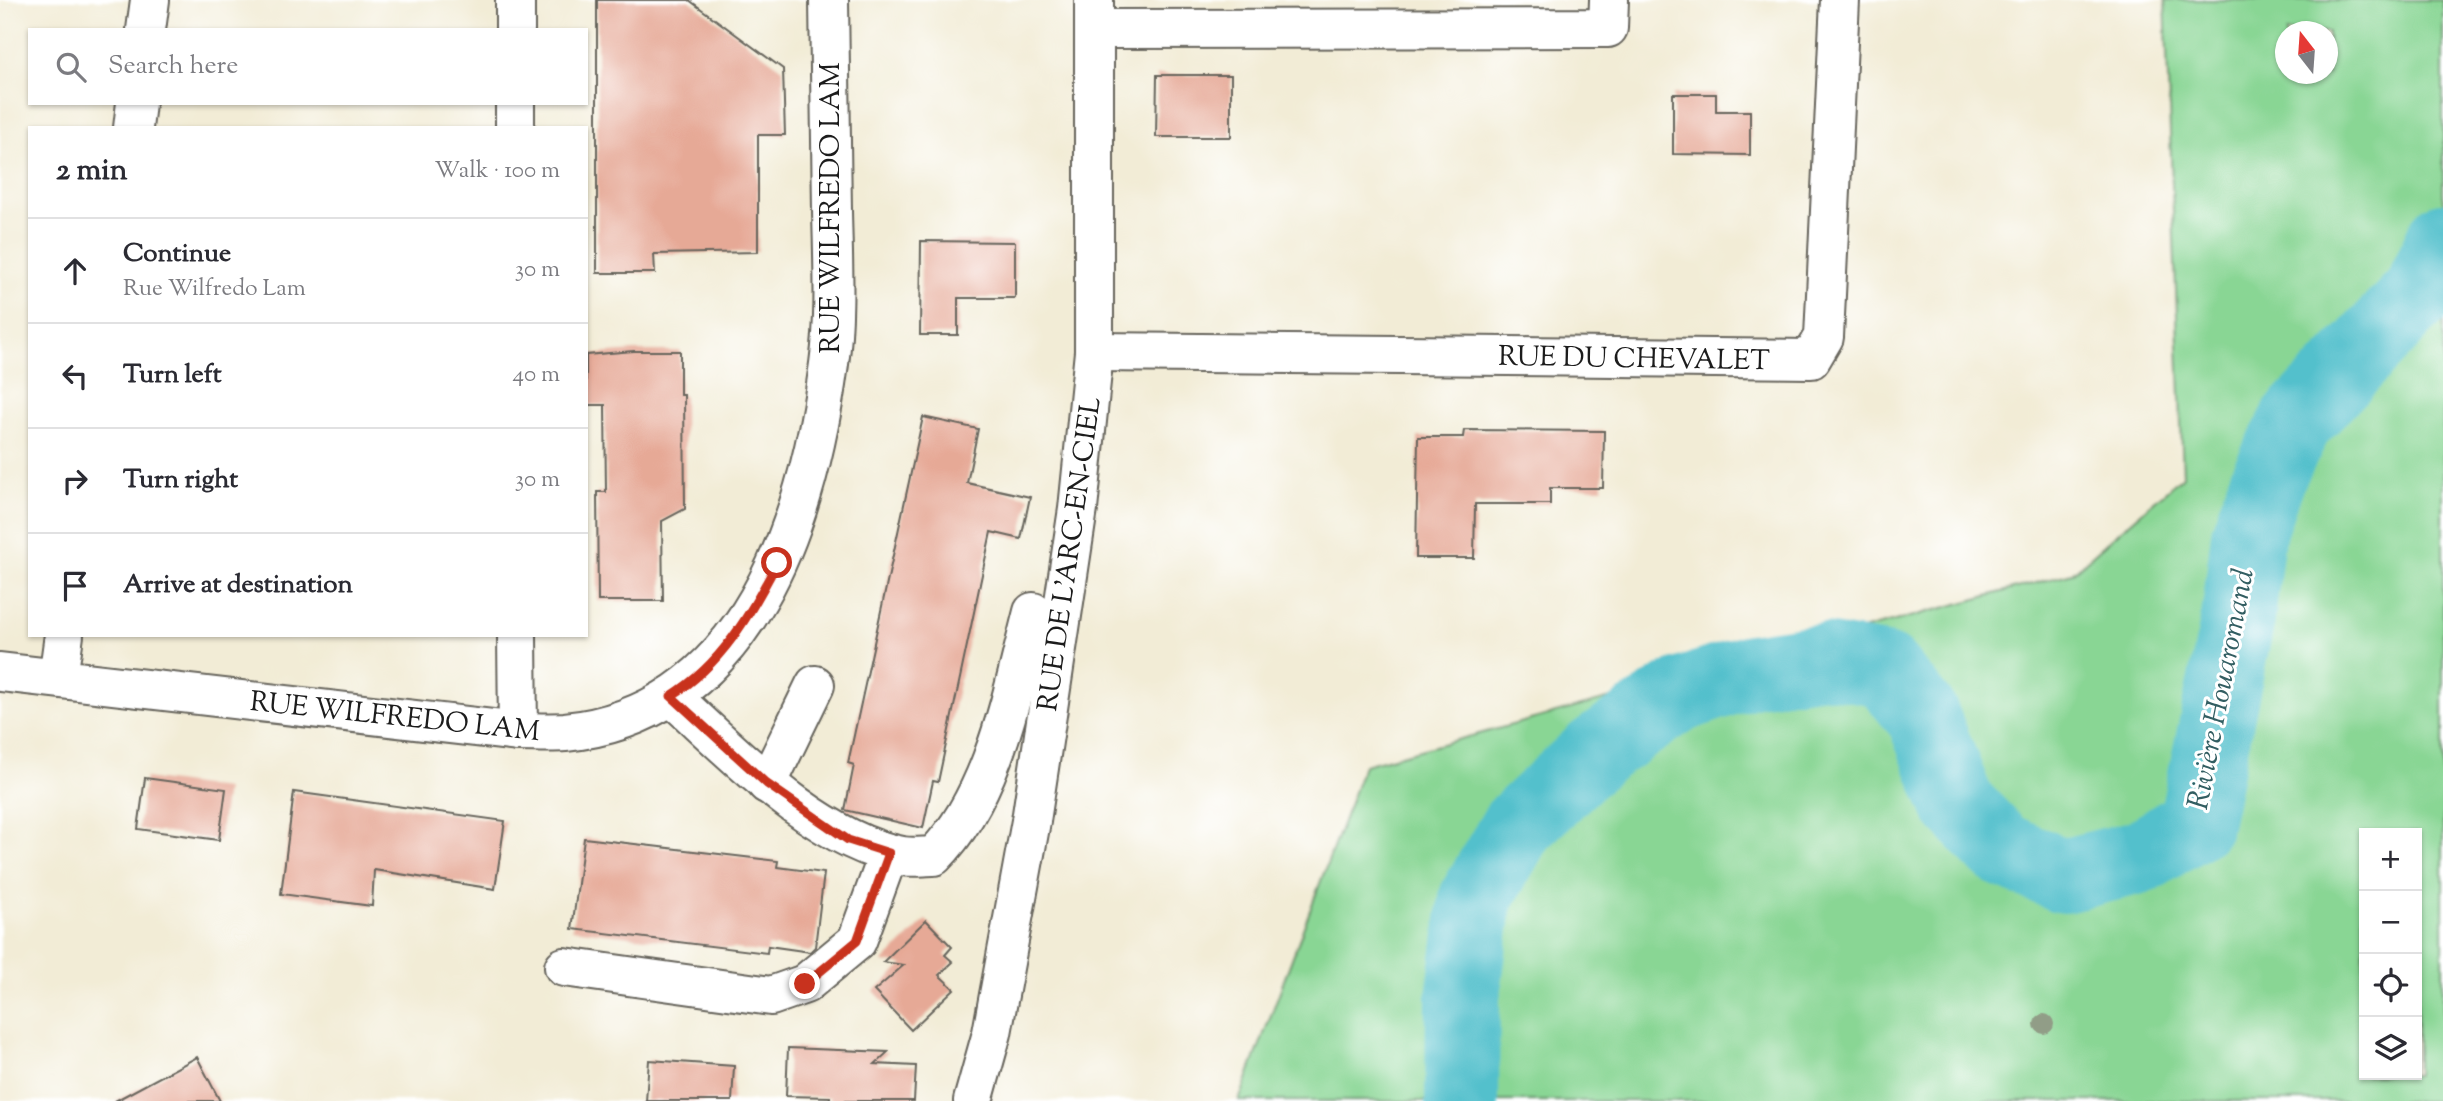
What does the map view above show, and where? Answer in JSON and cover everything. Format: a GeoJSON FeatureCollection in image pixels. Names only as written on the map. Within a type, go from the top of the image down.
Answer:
{"type":"FeatureCollection","features":[{"type":"Feature","properties":{"kind":"street"},"geometry":{"type":"LineString","coordinates":[[146,28],[150,0]]}},
{"type":"Feature","properties":{"kind":"street"},"geometry":{"type":"LineString","coordinates":[[515,0],[515,28]]}},
{"type":"Feature","properties":{"kind":"street","name":"RUE WILFREDO LAM"},"geometry":{"type":"LineString","coordinates":[[0,672],[518,732],[566,732],[606,723],[649,708],[671,696],[721,655],[753,609],[777,563],[799,507],[817,434],[829,363],[833,297],[829,0]]}},
{"type":"Feature","properties":{"kind":"street"},"geometry":{"type":"LineString","coordinates":[[1094,14],[1608,28],[1609,0]]}},
{"type":"Feature","properties":{"kind":"street","name":"RUE DU CHEVALET"},"geometry":{"type":"LineString","coordinates":[[1094,352],[1811,359],[1825,337],[1840,0]]}},
{"type":"Feature","properties":{"kind":"street","name":"RUE DE L'ARC-EN-CIEL"},"geometry":{"type":"LineString","coordinates":[[973,1101],[992,1033],[1031,821],[1078,509],[1094,352],[1094,14]]}},
{"type":"Feature","properties":{"kind":"street"},"geometry":{"type":"LineString","coordinates":[[133,126],[136,105]]}},
{"type":"Feature","properties":{"kind":"street"},"geometry":{"type":"LineString","coordinates":[[515,105],[515,126]]}},
{"type":"Feature","properties":{"kind":"street"},"geometry":{"type":"LineString","coordinates":[[671,696],[767,784],[848,840],[904,857],[934,856],[954,836],[981,786],[1015,684],[1032,612]]}},
{"type":"Feature","properties":{"kind":"street"},"geometry":{"type":"LineString","coordinates":[[58,678],[64,637]]}},
{"type":"Feature","properties":{"kind":"street"},"geometry":{"type":"LineString","coordinates":[[517,637],[518,732]]}},
{"type":"Feature","properties":{"kind":"street"},"geometry":{"type":"LineString","coordinates":[[767,784],[815,685]]}},
{"type":"Feature","properties":{"kind":"street"},"geometry":{"type":"LineString","coordinates":[[564,967],[771,996],[805,984],[857,941],[889,853]]}},
{"type":"Feature","properties":{"kind":"green space"},"geometry":{"type":"Polygon","coordinates":[[[2165,0],[2443,0],[2443,1101],[1239,1101],[1364,765],[2072,573],[2183,476],[2165,0]]]}},
{"type":"Feature","properties":{"kind":"building"},"geometry":{"type":"Polygon","coordinates":[[[597,0],[689,0],[783,69],[785,135],[758,135],[758,252],[654,254],[655,273],[597,273],[597,0]]]}},
{"type":"Feature","properties":{"kind":"building"},"geometry":{"type":"Polygon","coordinates":[[[1157,75],[1231,75],[1231,137],[1156,137],[1157,75]]]}},
{"type":"Feature","properties":{"kind":"building"},"geometry":{"type":"Polygon","coordinates":[[[1673,94],[1716,94],[1716,111],[1750,111],[1750,155],[1673,154],[1673,94]]]}},
{"type":"Feature","properties":{"kind":"building"},"geometry":{"type":"Polygon","coordinates":[[[921,241],[1015,242],[1015,298],[958,298],[958,335],[920,335],[921,241]]]}},
{"type":"Feature","properties":{"kind":"building"},"geometry":{"type":"Polygon","coordinates":[[[680,351],[680,395],[684,395],[685,509],[662,521],[663,601],[598,601],[597,492],[606,492],[605,405],[588,405],[588,355],[680,351]]]}},
{"type":"Feature","properties":{"kind":"building"},"geometry":{"type":"Polygon","coordinates":[[[923,417],[978,429],[967,483],[1030,497],[1021,539],[991,532],[938,782],[933,781],[923,828],[845,810],[854,765],[848,763],[923,417]]]}},
{"type":"Feature","properties":{"kind":"building"},"geometry":{"type":"Polygon","coordinates":[[[1464,430],[1604,431],[1603,488],[1550,488],[1550,504],[1475,504],[1474,558],[1416,558],[1418,437],[1463,437],[1464,430]]]}},
{"type":"Feature","properties":{"kind":"building"},"geometry":{"type":"Polygon","coordinates":[[[145,778],[226,789],[219,840],[138,829],[145,778]]]}},
{"type":"Feature","properties":{"kind":"building"},"geometry":{"type":"Polygon","coordinates":[[[294,792],[505,821],[495,889],[374,870],[372,906],[281,894],[294,792]]]}},
{"type":"Feature","properties":{"kind":"building"},"geometry":{"type":"Polygon","coordinates":[[[584,838],[778,861],[777,867],[824,873],[815,947],[810,952],[768,946],[767,953],[572,929],[584,838]]]}},
{"type":"Feature","properties":{"kind":"building"},"geometry":{"type":"Polygon","coordinates":[[[926,920],[952,947],[945,955],[953,962],[939,975],[954,989],[911,1030],[874,991],[904,965],[883,962],[926,920]]]}},
{"type":"Feature","properties":{"kind":"building"},"geometry":{"type":"Polygon","coordinates":[[[788,1048],[888,1052],[875,1064],[916,1066],[914,1101],[830,1101],[830,1097],[786,1096],[788,1048]]]}},
{"type":"Feature","properties":{"kind":"building"},"geometry":{"type":"Polygon","coordinates":[[[197,1057],[220,1101],[115,1101],[197,1057]]]}},
{"type":"Feature","properties":{"kind":"building"},"geometry":{"type":"Polygon","coordinates":[[[649,1060],[734,1066],[732,1101],[646,1101],[649,1060]]]}},
{"type":"Feature","properties":{"kind":"waterway","name":"Rivière Houaromand"},"geometry":{"type":"LineString","coordinates":[[1462,1101],[1463,997],[1476,898],[1518,825],[1596,752],[1676,697],[1750,671],[1824,660],[1885,670],[1923,717],[1958,804],[2001,849],[2063,876],[2143,856],[2195,823],[2238,618],[2248,535],[2267,479],[2297,421],[2420,292],[2443,240]]}},
{"type":"Feature","properties":{"kind":"route"},"geometry":{"type":"LineString","coordinates":[[777,563],[753,609],[721,655],[687,686],[671,696],[767,784],[848,840],[889,853],[857,941],[805,984]]}}]}
